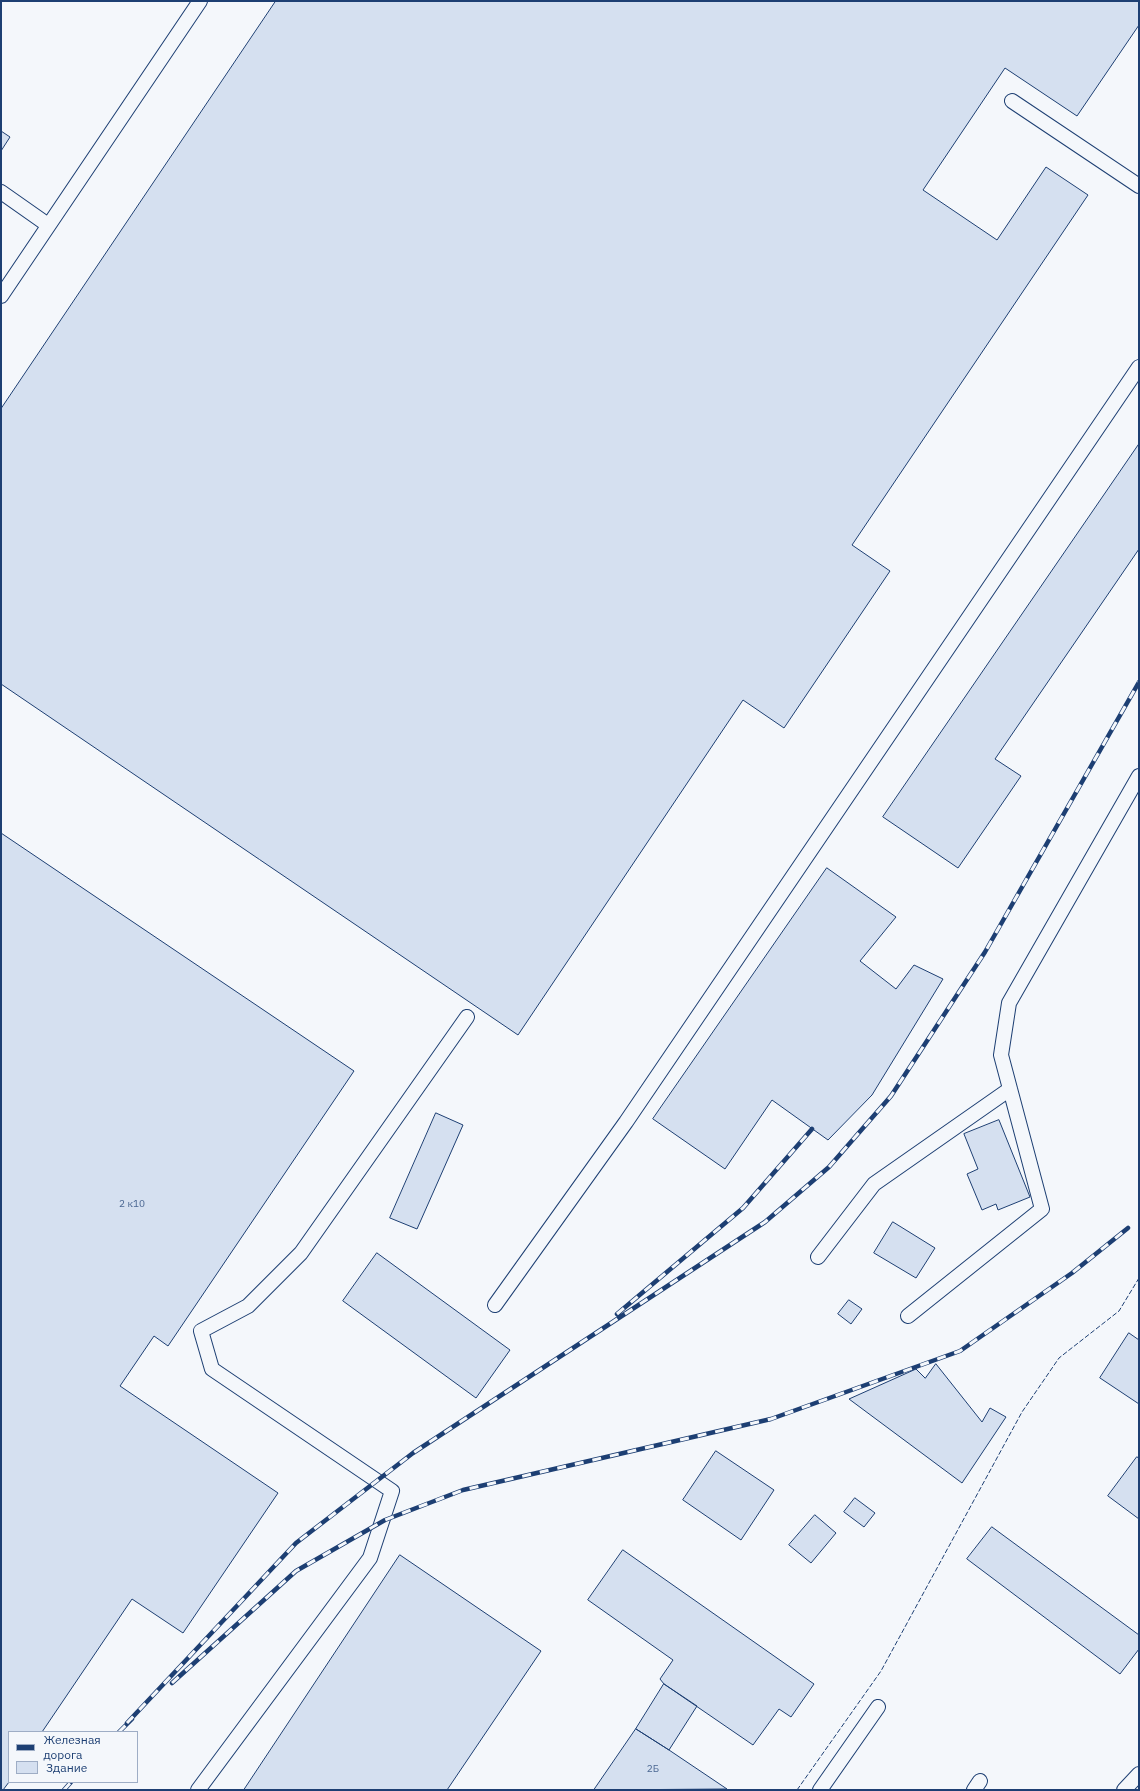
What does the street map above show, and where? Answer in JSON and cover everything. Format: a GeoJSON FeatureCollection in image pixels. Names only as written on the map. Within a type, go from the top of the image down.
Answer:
{"type":"FeatureCollection","features":[{"type":"Feature","properties":{"kind":"lane"},"geometry":{"type":"LineString","coordinates":[[1,296],[200,1]]}},
{"type":"Feature","properties":{"kind":"lane"},"geometry":{"type":"LineString","coordinates":[[1012,101],[1139,186]]}},
{"type":"Feature","properties":{"kind":"lane"},"geometry":{"type":"LineString","coordinates":[[1,192],[48,226]]}},
{"type":"Feature","properties":{"kind":"lane"},"geometry":{"type":"LineString","coordinates":[[495,1305],[626,1122],[1139,367]]}},
{"type":"Feature","properties":{"kind":"lane"},"geometry":{"type":"LineString","coordinates":[[908,1316],[1042,1209],[1001,1055],[1009,1003],[1139,776]]}},
{"type":"Feature","properties":{"kind":"lane"},"geometry":{"type":"LineString","coordinates":[[198,1790],[370,1558],[392,1491],[212,1369],[202,1330],[248,1306],[301,1253],[467,1017]]}},
{"type":"Feature","properties":{"kind":"lane"},"geometry":{"type":"LineString","coordinates":[[818,1257],[874,1184],[1010,1089]]}},
{"type":"Feature","properties":{"kind":"lane"},"geometry":{"type":"LineString","coordinates":[[820,1790],[878,1707]]}},
{"type":"Feature","properties":{"kind":"lane"},"geometry":{"type":"LineString","coordinates":[[1124,1790],[1139,1774]]}},
{"type":"Feature","properties":{"kind":"building"},"geometry":{"type":"Polygon","coordinates":[[[276,1],[1139,1],[1139,25],[1077,116],[1005,68],[923,190],[997,240],[1046,167],[1088,195],[852,545],[890,571],[784,728],[743,700],[518,1035],[1,684],[1,409],[276,1]]]}},
{"type":"Feature","properties":{"kind":"building"},"geometry":{"type":"Polygon","coordinates":[[[1,131],[10,137],[1,151],[1,131]]]}},
{"type":"Feature","properties":{"kind":"building"},"geometry":{"type":"Polygon","coordinates":[[[1139,444],[1139,549],[995,759],[1021,776],[958,868],[883,817],[1139,444]]]}},
{"type":"Feature","properties":{"kind":"building"},"geometry":{"type":"Polygon","coordinates":[[[1,833],[354,1071],[168,1346],[154,1336],[120,1386],[278,1493],[183,1633],[132,1599],[43,1731],[8,1731],[8,1783],[3,1790],[1,1790],[1,833]]]}},
{"type":"Feature","properties":{"kind":"building"},"geometry":{"type":"Polygon","coordinates":[[[827,868],[896,917],[860,961],[896,989],[914,965],[943,979],[872,1095],[828,1140],[772,1100],[725,1169],[653,1119],[827,868]]]}},
{"type":"Feature","properties":{"kind":"building"},"geometry":{"type":"Polygon","coordinates":[[[436,1113],[463,1125],[417,1229],[390,1218],[436,1113]]]}},
{"type":"Feature","properties":{"kind":"building"},"geometry":{"type":"Polygon","coordinates":[[[999,1120],[1030,1197],[998,1210],[996,1204],[982,1210],[967,1174],[978,1169],[964,1134],[999,1120]]]}},
{"type":"Feature","properties":{"kind":"building"},"geometry":{"type":"Polygon","coordinates":[[[893,1222],[935,1248],[916,1278],[874,1253],[893,1222]]]}},
{"type":"Feature","properties":{"kind":"building"},"geometry":{"type":"Polygon","coordinates":[[[377,1253],[510,1350],[476,1398],[343,1301],[377,1253]]]}},
{"type":"Feature","properties":{"kind":"building"},"geometry":{"type":"Polygon","coordinates":[[[849,1300],[862,1309],[851,1324],[838,1314],[849,1300]]]}},
{"type":"Feature","properties":{"kind":"building"},"geometry":{"type":"Polygon","coordinates":[[[1129,1333],[1139,1340],[1139,1404],[1100,1378],[1129,1333]]]}},
{"type":"Feature","properties":{"kind":"building"},"geometry":{"type":"Polygon","coordinates":[[[936,1364],[982,1422],[990,1408],[1006,1417],[962,1483],[849,1399],[916,1369],[925,1378],[936,1364]]]}},
{"type":"Feature","properties":{"kind":"building"},"geometry":{"type":"Polygon","coordinates":[[[716,1451],[774,1490],[741,1540],[683,1500],[716,1451]]]}},
{"type":"Feature","properties":{"kind":"building"},"geometry":{"type":"Polygon","coordinates":[[[1137,1457],[1139,1458],[1139,1519],[1108,1496],[1137,1457]]]}},
{"type":"Feature","properties":{"kind":"building"},"geometry":{"type":"Polygon","coordinates":[[[855,1498],[875,1513],[864,1527],[844,1512],[855,1498]]]}},
{"type":"Feature","properties":{"kind":"building"},"geometry":{"type":"Polygon","coordinates":[[[815,1515],[836,1533],[811,1563],[789,1545],[815,1515]]]}},
{"type":"Feature","properties":{"kind":"building"},"geometry":{"type":"Polygon","coordinates":[[[992,1527],[1139,1635],[1139,1649],[1120,1674],[967,1559],[992,1527]]]}},
{"type":"Feature","properties":{"kind":"building"},"geometry":{"type":"Polygon","coordinates":[[[623,1550],[814,1684],[791,1717],[779,1709],[753,1745],[664,1684],[660,1679],[673,1660],[588,1600],[623,1550]]]}},
{"type":"Feature","properties":{"kind":"building"},"geometry":{"type":"Polygon","coordinates":[[[400,1555],[541,1651],[447,1790],[244,1790],[400,1555]]]}},
{"type":"Feature","properties":{"kind":"building"},"geometry":{"type":"Polygon","coordinates":[[[664,1684],[697,1706],[669,1750],[636,1729],[664,1684]]]}},
{"type":"Feature","properties":{"kind":"building"},"geometry":{"type":"Polygon","coordinates":[[[636,1729],[669,1750],[727,1789],[594,1790],[636,1729]]]}},
{"type":"Feature","properties":{"kind":"railway"},"geometry":{"type":"LineString","coordinates":[[127,1723],[296,1543],[413,1453],[765,1222],[829,1167],[891,1096],[985,952],[1139,682]]}},
{"type":"Feature","properties":{"kind":"railway"},"geometry":{"type":"LineString","coordinates":[[617,1314],[743,1208],[812,1129]]}},
{"type":"Feature","properties":{"kind":"railway"},"geometry":{"type":"LineString","coordinates":[[172,1683],[296,1571],[385,1520],[463,1490],[771,1419],[960,1351],[1072,1273],[1128,1228]]}},
{"type":"Feature","properties":{"kind":"railway"},"geometry":{"type":"LineString","coordinates":[[120,1731],[132,1719]]}},
{"type":"Feature","properties":{"kind":"railway"},"geometry":{"type":"LineString","coordinates":[[64,1790],[70,1783]]}},
{"type":"Feature","properties":{"kind":"fence"},"geometry":{"type":"LineString","coordinates":[[797,1790],[881,1671],[1022,1412],[1059,1358],[1119,1311],[1139,1278]]}}]}
